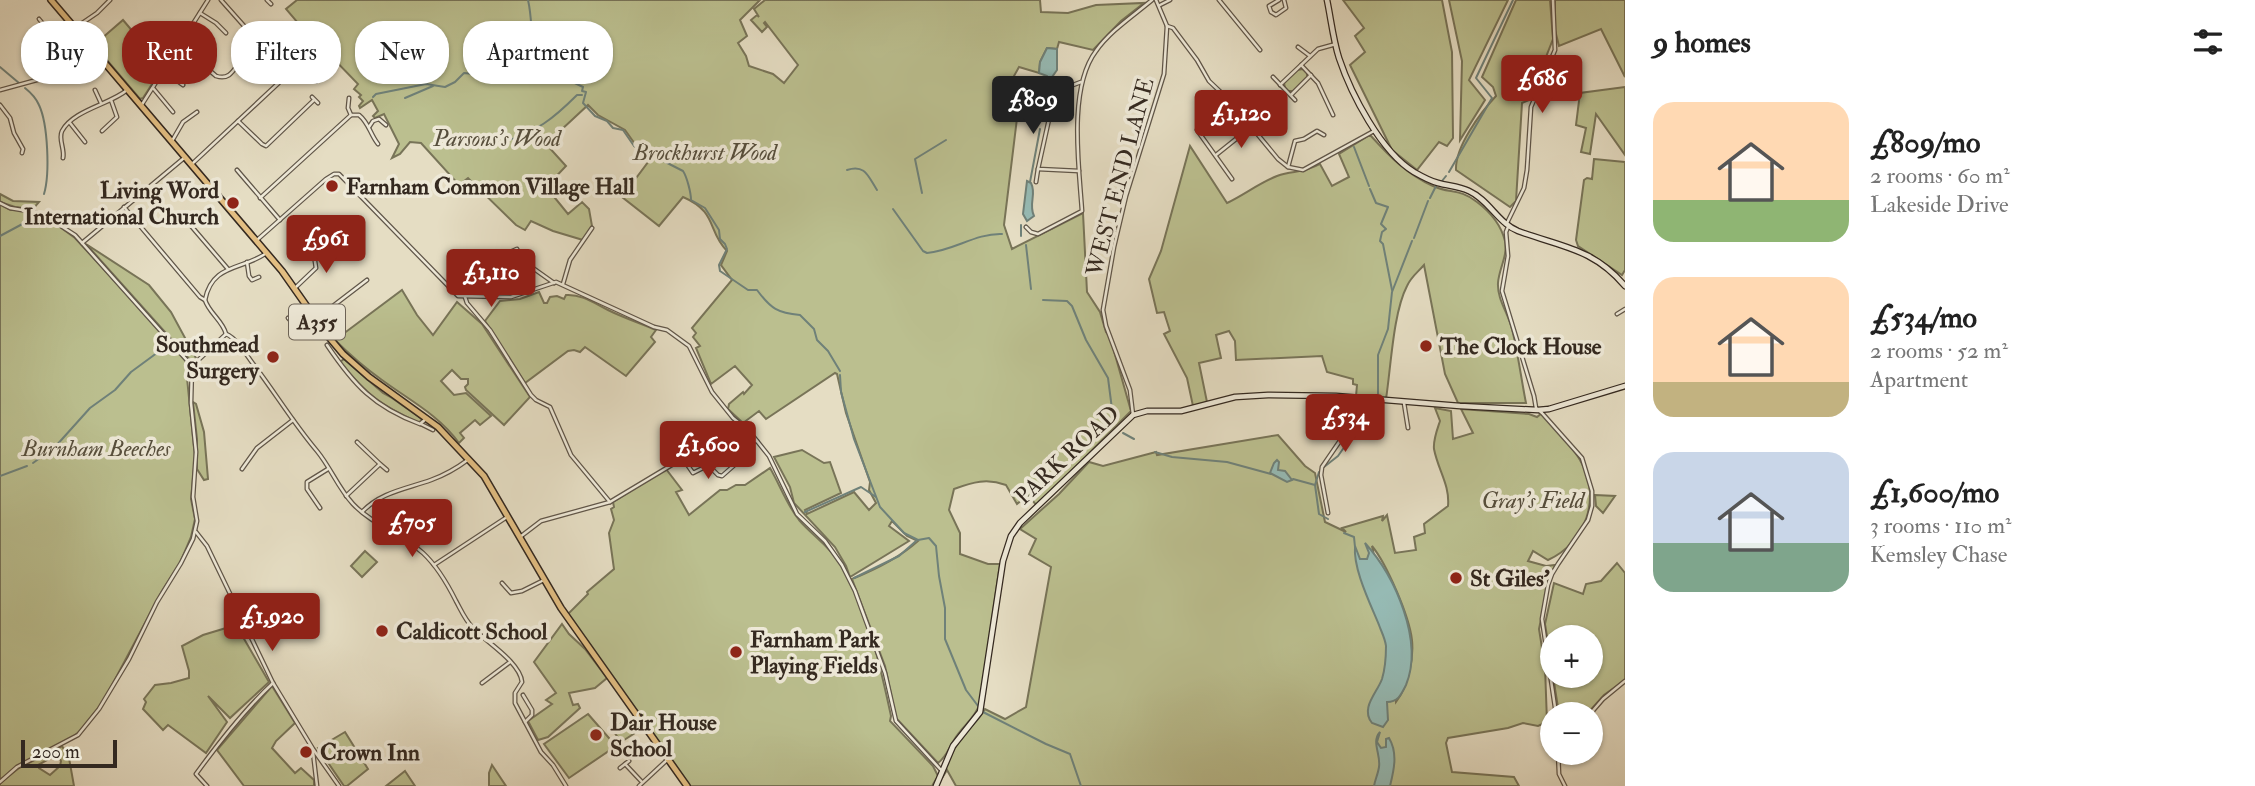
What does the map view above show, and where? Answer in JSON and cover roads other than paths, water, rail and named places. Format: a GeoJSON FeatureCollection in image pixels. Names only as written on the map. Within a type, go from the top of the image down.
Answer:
{"type":"FeatureCollection","features":[{"type":"Feature","properties":{"kind":"main road","name":"A355"},"geometry":{"type":"LineString","coordinates":[[51,0],[69,21]]}},
{"type":"Feature","properties":{"kind":"main road"},"geometry":{"type":"LineString","coordinates":[[1327,0],[1345,73],[1375,130],[1401,163],[1438,183],[1457,186],[1476,195],[1508,226],[1584,252],[1609,269],[1625,286]]}},
{"type":"Feature","properties":{"kind":"main road","name":"A355"},"geometry":{"type":"LineString","coordinates":[[108,68],[257,240],[343,354],[369,377],[427,418],[469,459],[493,489],[562,610],[687,786]]}},
{"type":"Feature","properties":{"kind":"main road","name":"PARK ROAD"},"geometry":{"type":"LineString","coordinates":[[936,786],[958,739],[980,712],[1003,561],[1011,536],[1020,523],[1133,415],[1147,411],[1181,411],[1235,397],[1252,396],[1356,397],[1538,410],[1625,386]]}},
{"type":"Feature","properties":{"kind":"street"},"geometry":{"type":"LineString","coordinates":[[85,21],[110,0]]}},
{"type":"Feature","properties":{"kind":"street"},"geometry":{"type":"LineString","coordinates":[[195,21],[208,0]]}},
{"type":"Feature","properties":{"kind":"street"},"geometry":{"type":"LineString","coordinates":[[221,0],[240,21]]}},
{"type":"Feature","properties":{"kind":"street"},"geometry":{"type":"LineString","coordinates":[[267,0],[271,4]]}},
{"type":"Feature","properties":{"kind":"street"},"geometry":{"type":"LineString","coordinates":[[1028,231],[1038,234],[1082,211],[1078,99],[1081,82],[1094,52],[1154,0],[1160,5],[1167,26],[1173,28],[1209,81],[1288,167],[1303,170],[1375,130]]}},
{"type":"Feature","properties":{"kind":"street"},"geometry":{"type":"LineString","coordinates":[[1160,5],[1170,0]]}},
{"type":"Feature","properties":{"kind":"street"},"geometry":{"type":"LineString","coordinates":[[1219,0],[1260,50]]}},
{"type":"Feature","properties":{"kind":"street"},"geometry":{"type":"LineString","coordinates":[[1279,0],[1269,6],[1271,12],[1276,15],[1286,8],[1284,0]]}},
{"type":"Feature","properties":{"kind":"street"},"geometry":{"type":"LineString","coordinates":[[1553,0],[1555,50],[1531,107],[1527,170],[1524,188],[1506,232],[1508,256],[1502,291],[1538,410],[1582,458],[1592,491],[1588,520],[1552,574],[1542,619],[1554,702]]}},
{"type":"Feature","properties":{"kind":"street"},"geometry":{"type":"LineString","coordinates":[[200,13],[226,33]]}},
{"type":"Feature","properties":{"kind":"street","name":"WEST END LANE"},"geometry":{"type":"LineString","coordinates":[[1133,415],[1130,390],[1106,326],[1103,310],[1126,196],[1164,74],[1167,26]]}},
{"type":"Feature","properties":{"kind":"street"},"geometry":{"type":"LineString","coordinates":[[1280,85],[1318,48],[1336,44]]}},
{"type":"Feature","properties":{"kind":"street"},"geometry":{"type":"LineString","coordinates":[[1298,47],[1310,56]]}},
{"type":"Feature","properties":{"kind":"street"},"geometry":{"type":"LineString","coordinates":[[1301,65],[1318,83],[1333,115]]}},
{"type":"Feature","properties":{"kind":"street"},"geometry":{"type":"LineString","coordinates":[[1290,95],[1311,75]]}},
{"type":"Feature","properties":{"kind":"street"},"geometry":{"type":"LineString","coordinates":[[1273,77],[1295,100]]}},
{"type":"Feature","properties":{"kind":"street"},"geometry":{"type":"LineString","coordinates":[[1036,182],[1057,83],[1073,85],[1081,82]]}},
{"type":"Feature","properties":{"kind":"street"},"geometry":{"type":"LineString","coordinates":[[0,90],[22,84]]}},
{"type":"Feature","properties":{"kind":"street"},"geometry":{"type":"LineString","coordinates":[[141,106],[156,84]]}},
{"type":"Feature","properties":{"kind":"street"},"geometry":{"type":"LineString","coordinates":[[192,164],[278,84]]}},
{"type":"Feature","properties":{"kind":"street"},"geometry":{"type":"LineString","coordinates":[[153,88],[173,112]]}},
{"type":"Feature","properties":{"kind":"street"},"geometry":{"type":"LineString","coordinates":[[95,90],[101,103]]}},
{"type":"Feature","properties":{"kind":"street"},"geometry":{"type":"LineString","coordinates":[[63,158],[65,151],[61,133],[85,111],[127,90]]}},
{"type":"Feature","properties":{"kind":"street"},"geometry":{"type":"LineString","coordinates":[[238,121],[264,146],[313,98],[318,103]]}},
{"type":"Feature","properties":{"kind":"street"},"geometry":{"type":"LineString","coordinates":[[349,98],[348,108],[351,115]]}},
{"type":"Feature","properties":{"kind":"street"},"geometry":{"type":"LineString","coordinates":[[102,131],[117,117],[111,100]]}},
{"type":"Feature","properties":{"kind":"street"},"geometry":{"type":"LineString","coordinates":[[0,105],[11,121],[23,149],[22,153]]}},
{"type":"Feature","properties":{"kind":"street"},"geometry":{"type":"LineString","coordinates":[[172,141],[183,122],[197,112]]}},
{"type":"Feature","properties":{"kind":"street"},"geometry":{"type":"LineString","coordinates":[[260,198],[351,115],[359,115],[367,122],[378,144]]}},
{"type":"Feature","properties":{"kind":"street"},"geometry":{"type":"LineString","coordinates":[[369,127],[373,121],[379,119],[386,125]]}},
{"type":"Feature","properties":{"kind":"street"},"geometry":{"type":"LineString","coordinates":[[71,123],[85,142]]}},
{"type":"Feature","properties":{"kind":"street"},"geometry":{"type":"LineString","coordinates":[[1216,155],[1251,127]]}},
{"type":"Feature","properties":{"kind":"street"},"geometry":{"type":"LineString","coordinates":[[1197,130],[1232,179]]}},
{"type":"Feature","properties":{"kind":"street"},"geometry":{"type":"LineString","coordinates":[[1288,167],[1295,141],[1317,131],[1324,135]]}},
{"type":"Feature","properties":{"kind":"street"},"geometry":{"type":"LineString","coordinates":[[82,243],[185,157]]}},
{"type":"Feature","properties":{"kind":"street"},"geometry":{"type":"LineString","coordinates":[[1038,169],[1079,171]]}},
{"type":"Feature","properties":{"kind":"street"},"geometry":{"type":"LineString","coordinates":[[237,170],[280,220]]}},
{"type":"Feature","properties":{"kind":"street"},"geometry":{"type":"LineString","coordinates":[[257,240],[326,178],[339,174],[458,296],[511,297],[554,283],[563,284],[680,338],[694,354],[712,392],[733,418],[749,430],[777,469],[797,514],[834,552],[855,591],[885,673],[896,721],[942,771]]}},
{"type":"Feature","properties":{"kind":"street"},"geometry":{"type":"LineString","coordinates":[[0,203],[47,217],[75,235],[192,366],[191,403],[196,452],[193,497],[197,521],[196,532],[181,564],[157,602],[129,659],[99,709],[78,735],[17,767],[0,782]]}},
{"type":"Feature","properties":{"kind":"street"},"geometry":{"type":"LineString","coordinates":[[124,208],[205,300],[226,334],[242,348],[346,496],[362,512],[416,547],[434,565],[469,625],[522,676],[522,682],[514,696],[541,752],[566,786]]}},
{"type":"Feature","properties":{"kind":"street"},"geometry":{"type":"LineString","coordinates":[[186,220],[228,269]]}},
{"type":"Feature","properties":{"kind":"street"},"geometry":{"type":"LineString","coordinates":[[563,284],[570,260],[592,228]]}},
{"type":"Feature","properties":{"kind":"street"},"geometry":{"type":"LineString","coordinates":[[295,288],[314,271],[314,255],[329,240],[345,253]]}},
{"type":"Feature","properties":{"kind":"street"},"geometry":{"type":"LineString","coordinates":[[497,265],[508,253],[517,249],[523,261],[554,283]]}},
{"type":"Feature","properties":{"kind":"street"},"geometry":{"type":"LineString","coordinates":[[205,300],[209,286],[228,269],[266,252]]}},
{"type":"Feature","properties":{"kind":"street"},"geometry":{"type":"LineString","coordinates":[[247,262],[252,280],[259,277]]}},
{"type":"Feature","properties":{"kind":"street"},"geometry":{"type":"LineString","coordinates":[[288,318],[298,326],[310,325],[367,280]]}},
{"type":"Feature","properties":{"kind":"street"},"geometry":{"type":"LineString","coordinates":[[465,297],[490,330],[531,395],[550,407],[571,455],[610,502]]}},
{"type":"Feature","properties":{"kind":"street"},"geometry":{"type":"LineString","coordinates":[[1617,314],[1625,309]]}},
{"type":"Feature","properties":{"kind":"street"},"geometry":{"type":"LineString","coordinates":[[192,366],[226,334]]}},
{"type":"Feature","properties":{"kind":"street"},"geometry":{"type":"LineString","coordinates":[[327,345],[360,388],[382,407],[433,430]]}},
{"type":"Feature","properties":{"kind":"street"},"geometry":{"type":"LineString","coordinates":[[337,359],[343,354]]}},
{"type":"Feature","properties":{"kind":"street"},"geometry":{"type":"LineString","coordinates":[[1328,513],[1322,467],[1346,432],[1355,411],[1356,397]]}},
{"type":"Feature","properties":{"kind":"street"},"geometry":{"type":"LineString","coordinates":[[1403,402],[1408,428]]}},
{"type":"Feature","properties":{"kind":"street"},"geometry":{"type":"LineString","coordinates":[[421,424],[427,418]]}},
{"type":"Feature","properties":{"kind":"street"},"geometry":{"type":"LineString","coordinates":[[242,469],[257,448],[293,420]]}},
{"type":"Feature","properties":{"kind":"street"},"geometry":{"type":"LineString","coordinates":[[520,537],[541,521],[610,502],[700,448],[732,438],[757,441]]}},
{"type":"Feature","properties":{"kind":"street"},"geometry":{"type":"LineString","coordinates":[[356,442],[387,470]]}},
{"type":"Feature","properties":{"kind":"street"},"geometry":{"type":"LineString","coordinates":[[682,457],[693,472],[710,467],[722,476],[739,459],[744,460]]}},
{"type":"Feature","properties":{"kind":"street"},"geometry":{"type":"LineString","coordinates":[[362,512],[384,494],[434,479],[456,469],[469,459]]}},
{"type":"Feature","properties":{"kind":"street"},"geometry":{"type":"LineString","coordinates":[[346,496],[380,464]]}},
{"type":"Feature","properties":{"kind":"street"},"geometry":{"type":"LineString","coordinates":[[320,508],[307,489],[307,482],[328,469]]}},
{"type":"Feature","properties":{"kind":"street"},"geometry":{"type":"LineString","coordinates":[[434,565],[508,517]]}},
{"type":"Feature","properties":{"kind":"street"},"geometry":{"type":"LineString","coordinates":[[196,532],[207,546],[273,682],[313,749],[339,786]]}},
{"type":"Feature","properties":{"kind":"street"},"geometry":{"type":"LineString","coordinates":[[502,583],[511,593],[522,591],[544,580]]}},
{"type":"Feature","properties":{"kind":"street"},"geometry":{"type":"LineString","coordinates":[[482,683],[510,662]]}},
{"type":"Feature","properties":{"kind":"street"},"geometry":{"type":"LineString","coordinates":[[1600,702],[1625,681]]}},
{"type":"Feature","properties":{"kind":"street"},"geometry":{"type":"LineString","coordinates":[[207,786],[197,774],[227,731],[273,682]]}},
{"type":"Feature","properties":{"kind":"street"},"geometry":{"type":"LineString","coordinates":[[523,695],[532,710],[532,715],[525,722]]}},
{"type":"Feature","properties":{"kind":"street"},"geometry":{"type":"LineString","coordinates":[[313,749],[317,786]]}},
{"type":"Feature","properties":{"kind":"street"},"geometry":{"type":"LineString","coordinates":[[639,786],[669,758]]}},
{"type":"Feature","properties":{"kind":"street"},"geometry":{"type":"LineString","coordinates":[[620,768],[629,761]]}},
{"type":"Feature","properties":{"kind":"street"},"geometry":{"type":"LineString","coordinates":[[625,764],[642,782]]}},
{"type":"Feature","properties":{"kind":"street"},"geometry":{"type":"LineString","coordinates":[[1559,765],[1559,774],[1565,786]]}},
{"type":"Feature","properties":{"kind":"water"},"geometry":{"type":"Polygon","coordinates":[[[1047,48],[1057,49],[1057,70],[1050,80],[1044,112],[1039,112],[1038,107],[1041,105],[1038,101],[1042,98],[1043,87],[1048,79],[1039,73],[1040,62],[1047,48]]]}},
{"type":"Feature","properties":{"kind":"water"},"geometry":{"type":"Polygon","coordinates":[[[1027,181],[1033,187],[1034,216],[1027,221],[1023,214],[1027,181]]]}},
{"type":"Feature","properties":{"kind":"water"},"geometry":{"type":"Polygon","coordinates":[[[1277,460],[1278,470],[1285,471],[1292,480],[1287,482],[1270,473],[1277,460]]]}},
{"type":"Feature","properties":{"kind":"water"},"geometry":{"type":"Polygon","coordinates":[[[1365,543],[1387,573],[1396,591],[1409,629],[1411,649],[1411,668],[1406,685],[1397,699],[1387,702],[1388,720],[1383,727],[1372,723],[1368,712],[1382,679],[1386,646],[1357,565],[1355,546],[1360,559],[1367,559],[1369,553],[1365,543]]]}},
{"type":"Feature","properties":{"kind":"water"},"geometry":{"type":"Polygon","coordinates":[[[1380,732],[1377,742],[1381,748],[1386,747],[1386,739],[1389,738],[1394,750],[1390,786],[1374,786],[1379,767],[1376,740],[1380,732]]]}},
{"type":"Feature","properties":{"kind":"waterway"},"geometry":{"type":"LineString","coordinates":[[528,0],[535,54],[556,74],[583,87],[582,91],[586,92],[583,103],[595,116],[607,121],[613,128],[623,130],[634,146],[683,171],[691,200],[705,208],[727,249],[719,265],[720,271],[748,290],[757,290],[776,309],[800,315],[814,329],[817,340],[828,351],[840,371]]}},
{"type":"Feature","properties":{"kind":"waterway"},"geometry":{"type":"LineString","coordinates":[[1449,172],[1492,98],[1476,78],[1513,0]]}},
{"type":"Feature","properties":{"kind":"waterway"},"geometry":{"type":"LineString","coordinates":[[0,67],[19,83]]}},
{"type":"Feature","properties":{"kind":"waterway"},"geometry":{"type":"LineString","coordinates":[[373,97],[376,94],[426,84],[445,87],[463,74]]}},
{"type":"Feature","properties":{"kind":"waterway"},"geometry":{"type":"LineString","coordinates":[[405,98],[433,86]]}},
{"type":"Feature","properties":{"kind":"waterway"},"geometry":{"type":"LineString","coordinates":[[25,88],[38,102],[44,124],[47,162],[44,194]]}},
{"type":"Feature","properties":{"kind":"waterway"},"geometry":{"type":"LineString","coordinates":[[504,142],[544,124],[577,95],[582,95]]}},
{"type":"Feature","properties":{"kind":"waterway"},"geometry":{"type":"LineString","coordinates":[[1030,182],[1040,129]]}},
{"type":"Feature","properties":{"kind":"waterway"},"geometry":{"type":"LineString","coordinates":[[922,193],[915,159],[946,140]]}},
{"type":"Feature","properties":{"kind":"waterway"},"geometry":{"type":"LineString","coordinates":[[1354,147],[1369,186]]}},
{"type":"Feature","properties":{"kind":"waterway"},"geometry":{"type":"LineString","coordinates":[[847,170],[862,170],[877,190]]}},
{"type":"Feature","properties":{"kind":"waterway"},"geometry":{"type":"LineString","coordinates":[[1442,181],[1446,176]]}},
{"type":"Feature","properties":{"kind":"waterway"},"geometry":{"type":"LineString","coordinates":[[1430,198],[1436,186]]}},
{"type":"Feature","properties":{"kind":"waterway"},"geometry":{"type":"LineString","coordinates":[[1370,189],[1376,203],[1388,207],[1381,224],[1386,229],[1382,232],[1380,241],[1383,244],[1392,290]]}},
{"type":"Feature","properties":{"kind":"waterway"},"geometry":{"type":"LineString","coordinates":[[1414,238],[1428,201]]}},
{"type":"Feature","properties":{"kind":"waterway"},"geometry":{"type":"LineString","coordinates":[[893,209],[927,253],[983,236],[1002,234]]}},
{"type":"Feature","properties":{"kind":"waterway"},"geometry":{"type":"LineString","coordinates":[[0,236],[28,221],[30,216]]}},
{"type":"Feature","properties":{"kind":"waterway"},"geometry":{"type":"LineString","coordinates":[[1021,225],[1021,236]]}},
{"type":"Feature","properties":{"kind":"waterway"},"geometry":{"type":"LineString","coordinates":[[1376,397],[1378,355],[1388,329],[1392,292],[1412,241]]}},
{"type":"Feature","properties":{"kind":"waterway"},"geometry":{"type":"LineString","coordinates":[[1026,245],[1031,289]]}},
{"type":"Feature","properties":{"kind":"waterway"},"geometry":{"type":"LineString","coordinates":[[1043,300],[1067,301],[1072,306],[1086,340],[1108,378],[1116,422]]}},
{"type":"Feature","properties":{"kind":"waterway"},"geometry":{"type":"LineString","coordinates":[[33,463],[55,447],[90,408],[165,347]]}},
{"type":"Feature","properties":{"kind":"waterway"},"geometry":{"type":"LineString","coordinates":[[840,375],[841,392],[854,439],[880,507],[904,533],[918,540],[929,538],[936,546],[945,608],[945,639],[966,690],[978,706]]}},
{"type":"Feature","properties":{"kind":"waterway"},"geometry":{"type":"LineString","coordinates":[[1324,467],[1338,456],[1364,419]]}},
{"type":"Feature","properties":{"kind":"waterway"},"geometry":{"type":"LineString","coordinates":[[1123,433],[1134,439]]}},
{"type":"Feature","properties":{"kind":"waterway"},"geometry":{"type":"LineString","coordinates":[[1155,452],[1172,457],[1227,462],[1271,474]]}},
{"type":"Feature","properties":{"kind":"waterway"},"geometry":{"type":"LineString","coordinates":[[0,476],[27,466]]}},
{"type":"Feature","properties":{"kind":"waterway"},"geometry":{"type":"LineString","coordinates":[[1319,472],[1315,485],[1319,514],[1328,519]]}},
{"type":"Feature","properties":{"kind":"waterway"},"geometry":{"type":"LineString","coordinates":[[1293,479],[1315,485]]}},
{"type":"Feature","properties":{"kind":"waterway"},"geometry":{"type":"LineString","coordinates":[[805,512],[861,487],[876,497]]}},
{"type":"Feature","properties":{"kind":"waterway"},"geometry":{"type":"LineString","coordinates":[[1344,533],[1354,537],[1355,547]]}},
{"type":"Feature","properties":{"kind":"waterway"},"geometry":{"type":"LineString","coordinates":[[854,578],[899,556],[916,541]]}},
{"type":"Feature","properties":{"kind":"waterway"},"geometry":{"type":"LineString","coordinates":[[983,712],[1070,754],[1081,786]]}},
{"type":"Feature","properties":{"kind":"place","name":"Farnham Common Village Hall"},"geometry":{"type":"Point","coordinates":[332,186]}},
{"type":"Feature","properties":{"kind":"place","name":"Living Word International Church"},"geometry":{"type":"Point","coordinates":[233,203]}},
{"type":"Feature","properties":{"kind":"place","name":"The Clock House"},"geometry":{"type":"Point","coordinates":[1426,346]}},
{"type":"Feature","properties":{"kind":"place","name":"Southmead Surgery"},"geometry":{"type":"Point","coordinates":[273,357]}},
{"type":"Feature","properties":{"kind":"place","name":"St Giles'"},"geometry":{"type":"Point","coordinates":[1456,578]}},
{"type":"Feature","properties":{"kind":"place","name":"Caldicott School"},"geometry":{"type":"Point","coordinates":[382,631]}},
{"type":"Feature","properties":{"kind":"place","name":"Farnham Park Playing Fields"},"geometry":{"type":"Point","coordinates":[736,652]}},
{"type":"Feature","properties":{"kind":"place","name":"Dair House School"},"geometry":{"type":"Point","coordinates":[596,735]}},
{"type":"Feature","properties":{"kind":"place","name":"Crown Inn"},"geometry":{"type":"Point","coordinates":[306,752]}},
{"type":"Feature","properties":{"kind":"park label","name":"Parsons's Wood"},"geometry":{"type":"Point","coordinates":[497,138]}},
{"type":"Feature","properties":{"kind":"park label","name":"Brockhurst Wood"},"geometry":{"type":"Point","coordinates":[705,152]}},
{"type":"Feature","properties":{"kind":"park label","name":"Burnham Beeches"},"geometry":{"type":"Point","coordinates":[96,448]}},
{"type":"Feature","properties":{"kind":"park label","name":"Gray's Field"},"geometry":{"type":"Point","coordinates":[1533,500]}}]}
